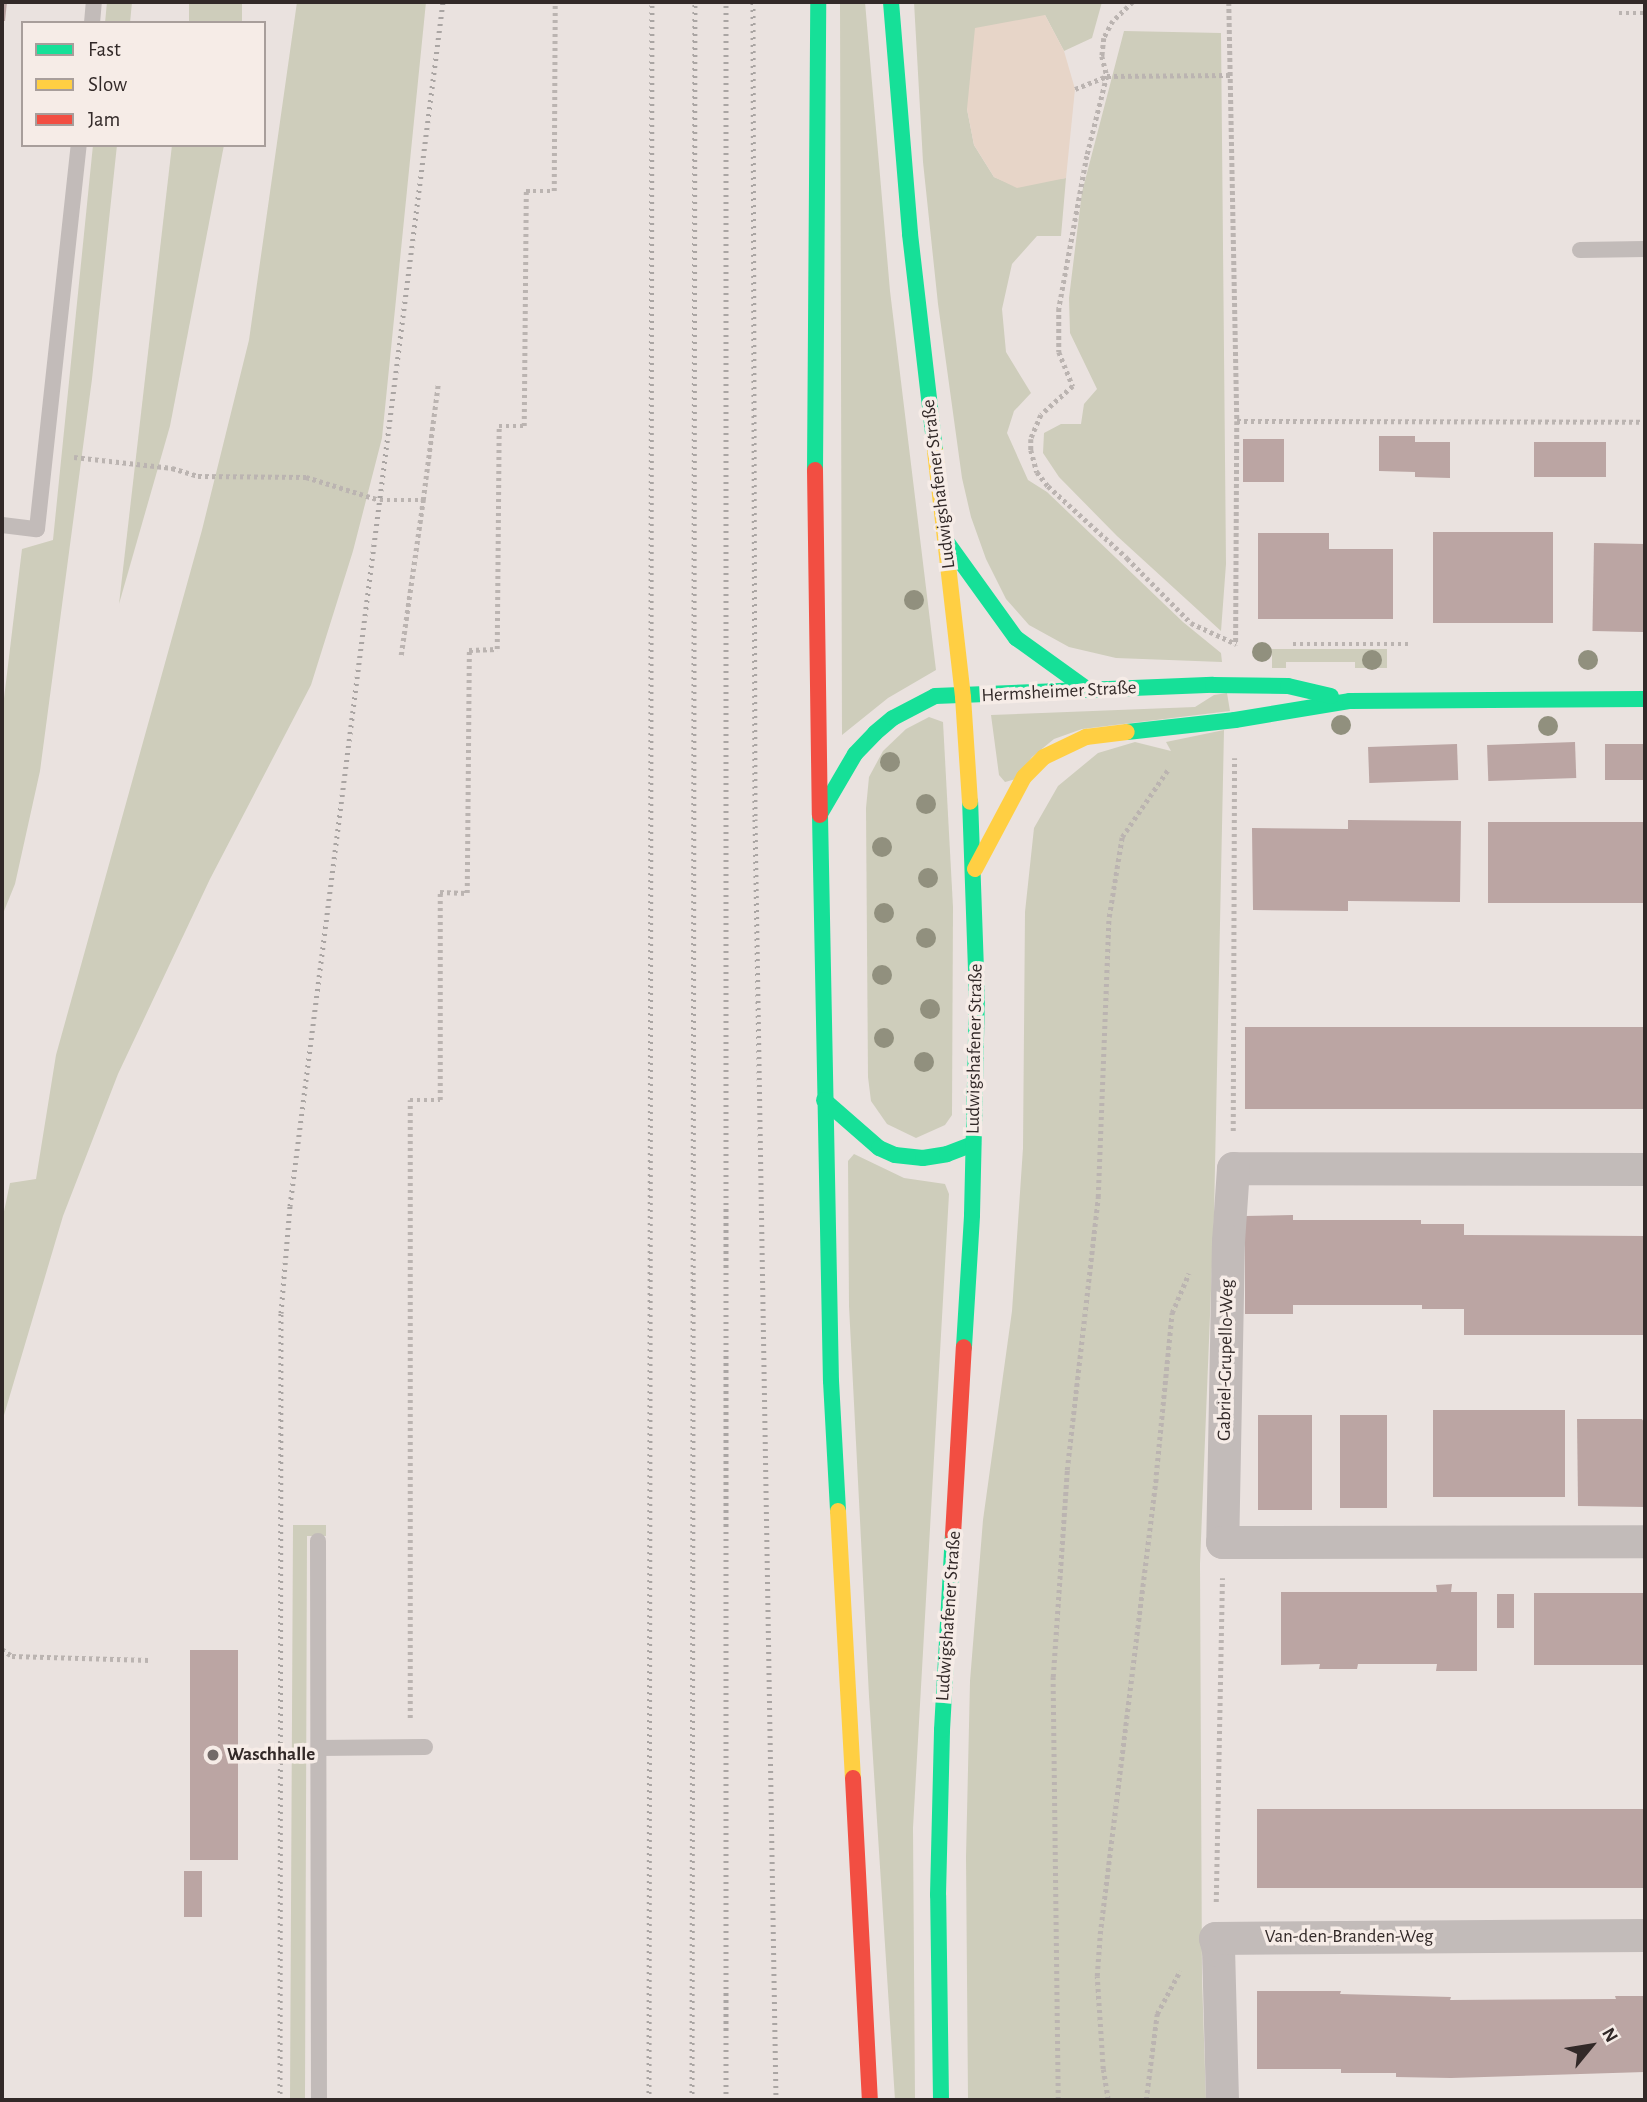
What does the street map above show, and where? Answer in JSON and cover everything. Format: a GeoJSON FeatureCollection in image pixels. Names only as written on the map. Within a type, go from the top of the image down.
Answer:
{"type":"FeatureCollection","features":[{"type":"Feature","properties":{"kind":"main road"},"geometry":{"type":"LineString","coordinates":[[818,2],[816,473],[824,1100],[831,1381],[870,2100]]}},
{"type":"Feature","properties":{"kind":"main road","name":"Ludwigshafener Straße"},"geometry":{"type":"LineString","coordinates":[[891,2],[910,234],[963,697],[975,869],[977,999],[972,1215],[942,1730],[938,1895],[941,2100]]}},
{"type":"Feature","properties":{"kind":"main road"},"geometry":{"type":"LineString","coordinates":[[946,541],[1016,638],[1088,690]]}},
{"type":"Feature","properties":{"kind":"main road","name":"Hermsheimer Straße"},"geometry":{"type":"LineString","coordinates":[[820,814],[855,754],[875,733],[893,718],[935,696],[1235,685],[1288,686],[1350,701]]}},
{"type":"Feature","properties":{"kind":"main road","name":"Hermsheimer Straße"},"geometry":{"type":"LineString","coordinates":[[975,869],[1024,777],[1044,757],[1065,744],[1086,737],[1235,720],[1350,701],[1645,699]]}},
{"type":"Feature","properties":{"kind":"main road"},"geometry":{"type":"LineString","coordinates":[[824,1100],[879,1148],[895,1155],[910,1158],[935,1156],[973,1144]]}},
{"type":"Feature","properties":{"kind":"street"},"geometry":{"type":"LineString","coordinates":[[1233,1168],[1645,1168]]}},
{"type":"Feature","properties":{"kind":"street","name":"Gabriel-Grupello-Weg"},"geometry":{"type":"LineString","coordinates":[[1222,1542],[1228,1241],[1233,1168]]}},
{"type":"Feature","properties":{"kind":"street"},"geometry":{"type":"LineString","coordinates":[[1222,1542],[1645,1541]]}},
{"type":"Feature","properties":{"kind":"street","name":"Van-den-Branden-Weg"},"geometry":{"type":"LineString","coordinates":[[1216,1944],[1645,1935]]}},
{"type":"Feature","properties":{"kind":"street"},"geometry":{"type":"LineString","coordinates":[[1216,1944],[1222,2100]]}},
{"type":"Feature","properties":{"kind":"lane"},"geometry":{"type":"LineString","coordinates":[[92,21],[94,2]]}},
{"type":"Feature","properties":{"kind":"lane"},"geometry":{"type":"LineString","coordinates":[[2,525],[37,529],[79,147]]}},
{"type":"Feature","properties":{"kind":"lane"},"geometry":{"type":"LineString","coordinates":[[1580,250],[1645,249]]}},
{"type":"Feature","properties":{"kind":"lane"},"geometry":{"type":"LineString","coordinates":[[318,1541],[319,2100]]}},
{"type":"Feature","properties":{"kind":"lane"},"geometry":{"type":"LineString","coordinates":[[319,1748],[418,1747]]}},
{"type":"Feature","properties":{"kind":"path"},"geometry":{"type":"LineString","coordinates":[[418,1747],[410,1100],[440,1100],[440,892],[467,892],[469,650],[497,649],[499,426],[524,426],[526,191],[554,191],[555,2]]}},
{"type":"Feature","properties":{"kind":"path"},"geometry":{"type":"LineString","coordinates":[[1133,2],[1113,21],[1104,38],[1102,56],[1107,76],[1087,156],[1059,308],[1059,352],[1073,386],[1041,415],[1031,439],[1032,458],[1037,472],[1048,486],[1128,558],[1191,623],[1236,644],[1250,644]]}},
{"type":"Feature","properties":{"kind":"path"},"geometry":{"type":"LineString","coordinates":[[1229,2],[1237,421],[1235,685]]}},
{"type":"Feature","properties":{"kind":"path"},"geometry":{"type":"LineString","coordinates":[[1619,13],[1645,13]]}},
{"type":"Feature","properties":{"kind":"path"},"geometry":{"type":"LineString","coordinates":[[1075,89],[1107,76],[1231,75]]}},
{"type":"Feature","properties":{"kind":"path"},"geometry":{"type":"LineString","coordinates":[[401,654],[438,384]]}},
{"type":"Feature","properties":{"kind":"path"},"geometry":{"type":"LineString","coordinates":[[1237,421],[1645,422]]}},
{"type":"Feature","properties":{"kind":"path"},"geometry":{"type":"LineString","coordinates":[[46,455],[172,468],[198,476],[306,477],[380,500],[423,500]]}},
{"type":"Feature","properties":{"kind":"path"},"geometry":{"type":"LineString","coordinates":[[1289,644],[1408,643]]}},
{"type":"Feature","properties":{"kind":"path"},"geometry":{"type":"LineString","coordinates":[[1233,1168],[1235,720]]}},
{"type":"Feature","properties":{"kind":"path"},"geometry":{"type":"LineString","coordinates":[[1058,2100],[1053,1677],[1068,1470],[1098,1198],[1109,917],[1122,837],[1178,756]]}},
{"type":"Feature","properties":{"kind":"path"},"geometry":{"type":"LineString","coordinates":[[1108,2100],[1103,2069],[1097,1976],[1100,1934],[1156,1475],[1172,1313],[1194,1263],[1228,1241]]}},
{"type":"Feature","properties":{"kind":"path"},"geometry":{"type":"LineString","coordinates":[[1146,2100],[1157,2014],[1180,1971],[1203,1950],[1216,1944],[1222,1542]]}},
{"type":"Feature","properties":{"kind":"path"},"geometry":{"type":"LineString","coordinates":[[2,1649],[12,1656],[149,1660]]}},
{"type":"Feature","properties":{"kind":"green space"},"geometry":{"type":"Polygon","coordinates":[[[107,2],[132,2],[130,21],[105,21],[107,2]]]}},
{"type":"Feature","properties":{"kind":"green space"},"geometry":{"type":"Polygon","coordinates":[[[189,2],[242,2],[242,21],[189,21],[189,2]]]}},
{"type":"Feature","properties":{"kind":"green space"},"geometry":{"type":"Polygon","coordinates":[[[297,2],[426,2],[382,438],[353,551],[311,685],[210,879],[118,1074],[63,1216],[2,1422],[2,1221],[10,1183],[36,1179],[56,1055],[202,530],[249,340],[297,2]]]}},
{"type":"Feature","properties":{"kind":"green space"},"geometry":{"type":"Polygon","coordinates":[[[840,2],[865,2],[890,291],[936,670],[888,698],[842,735],[840,2]]]}},
{"type":"Feature","properties":{"kind":"green space"},"geometry":{"type":"Polygon","coordinates":[[[914,2],[1102,2],[1092,38],[1064,51],[1045,15],[967,109],[974,145],[994,177],[1013,185],[1066,178],[1061,236],[1037,236],[1012,264],[1002,309],[1006,352],[1031,393],[1014,411],[1007,433],[1028,480],[1047,492],[1183,622],[1221,653],[1222,662],[1116,658],[1069,647],[1029,625],[1006,599],[986,559],[971,517],[962,478],[938,304],[923,162],[914,2]]]}},
{"type":"Feature","properties":{"kind":"green space"},"geometry":{"type":"Polygon","coordinates":[[[1124,31],[1221,33],[1226,564],[1221,631],[1117,536],[1059,477],[1043,453],[1044,433],[1061,424],[1081,424],[1084,404],[1097,389],[1070,333],[1069,298],[1082,192],[1124,31]]]}},
{"type":"Feature","properties":{"kind":"green space"},"geometry":{"type":"Polygon","coordinates":[[[93,147],[117,147],[92,379],[40,771],[15,884],[2,916],[2,715],[22,549],[53,540],[93,147]]]}},
{"type":"Feature","properties":{"kind":"green space"},"geometry":{"type":"Polygon","coordinates":[[[172,147],[224,147],[170,426],[119,604],[172,147]]]}},
{"type":"Feature","properties":{"kind":"green space"},"geometry":{"type":"Polygon","coordinates":[[[1272,649],[1387,649],[1387,668],[1355,668],[1355,662],[1286,662],[1286,668],[1272,668],[1272,649]]]}},
{"type":"Feature","properties":{"kind":"green space"},"geometry":{"type":"Polygon","coordinates":[[[1227,693],[1230,711],[1082,729],[1054,739],[1032,757],[1016,779],[1005,782],[999,775],[991,715],[1195,707],[1214,695],[1227,693]]]}},
{"type":"Feature","properties":{"kind":"green space"},"geometry":{"type":"Polygon","coordinates":[[[929,717],[943,722],[953,907],[952,1115],[945,1125],[916,1138],[887,1124],[871,1101],[868,1077],[866,808],[869,777],[883,751],[906,729],[929,717]]]}},
{"type":"Feature","properties":{"kind":"green space"},"geometry":{"type":"Polygon","coordinates":[[[1224,730],[1214,1216],[1200,1564],[1202,1978],[1206,2100],[968,2100],[966,1857],[970,1681],[983,1520],[1012,1311],[1023,1148],[1025,912],[1034,828],[1058,786],[1098,753],[1135,742],[1171,751],[1166,742],[1224,730]]]}},
{"type":"Feature","properties":{"kind":"green space"},"geometry":{"type":"Polygon","coordinates":[[[854,1154],[904,1178],[945,1184],[949,1194],[913,1828],[915,2100],[895,2100],[869,1696],[849,1306],[848,1161],[854,1154]]]}},
{"type":"Feature","properties":{"kind":"green space"},"geometry":{"type":"Polygon","coordinates":[[[293,1525],[326,1525],[326,1536],[307,1536],[305,2100],[290,2100],[293,1525]]]}},
{"type":"Feature","properties":{"kind":"sand"},"geometry":{"type":"Polygon","coordinates":[[[1045,15],[1064,51],[1075,89],[1066,178],[1017,188],[994,177],[974,145],[967,109],[975,28],[1045,15]]]}},
{"type":"Feature","properties":{"kind":"building"},"geometry":{"type":"Polygon","coordinates":[[[2,2],[7,2],[5,21],[2,21],[2,2]]]}},
{"type":"Feature","properties":{"kind":"building"},"geometry":{"type":"Polygon","coordinates":[[[1379,436],[1415,436],[1415,442],[1450,442],[1450,478],[1415,477],[1415,472],[1379,471],[1379,436]]]}},
{"type":"Feature","properties":{"kind":"building"},"geometry":{"type":"Polygon","coordinates":[[[1243,439],[1284,439],[1284,482],[1243,482],[1243,439]]]}},
{"type":"Feature","properties":{"kind":"building"},"geometry":{"type":"Polygon","coordinates":[[[1534,442],[1606,442],[1606,477],[1534,477],[1534,442]]]}},
{"type":"Feature","properties":{"kind":"building"},"geometry":{"type":"Polygon","coordinates":[[[1433,532],[1553,532],[1553,623],[1433,623],[1433,532]]]}},
{"type":"Feature","properties":{"kind":"building"},"geometry":{"type":"Polygon","coordinates":[[[1258,533],[1329,533],[1329,549],[1393,549],[1393,619],[1258,619],[1258,533]]]}},
{"type":"Feature","properties":{"kind":"building"},"geometry":{"type":"Polygon","coordinates":[[[1594,543],[1645,544],[1643,632],[1592,631],[1594,543]]]}},
{"type":"Feature","properties":{"kind":"building"},"geometry":{"type":"Polygon","coordinates":[[[1575,742],[1576,778],[1488,781],[1487,745],[1575,742]]]}},
{"type":"Feature","properties":{"kind":"building"},"geometry":{"type":"Polygon","coordinates":[[[1457,744],[1458,780],[1369,783],[1368,747],[1457,744]]]}},
{"type":"Feature","properties":{"kind":"building"},"geometry":{"type":"Polygon","coordinates":[[[1605,744],[1645,744],[1645,780],[1605,780],[1605,744]]]}},
{"type":"Feature","properties":{"kind":"building"},"geometry":{"type":"Polygon","coordinates":[[[1348,820],[1461,821],[1460,902],[1348,901],[1348,911],[1253,910],[1252,828],[1348,829],[1348,820]]]}},
{"type":"Feature","properties":{"kind":"building"},"geometry":{"type":"Polygon","coordinates":[[[1488,822],[1645,822],[1645,903],[1488,903],[1488,822]]]}},
{"type":"Feature","properties":{"kind":"building"},"geometry":{"type":"Polygon","coordinates":[[[1245,1027],[1645,1027],[1645,1109],[1245,1109],[1245,1027]]]}},
{"type":"Feature","properties":{"kind":"building"},"geometry":{"type":"Polygon","coordinates":[[[1293,1215],[1293,1220],[1421,1220],[1421,1224],[1464,1224],[1464,1235],[1645,1236],[1645,1335],[1464,1335],[1464,1309],[1422,1309],[1422,1305],[1293,1305],[1293,1314],[1245,1314],[1245,1216],[1293,1215]]]}},
{"type":"Feature","properties":{"kind":"building"},"geometry":{"type":"Polygon","coordinates":[[[1433,1410],[1565,1410],[1565,1497],[1433,1497],[1433,1410]]]}},
{"type":"Feature","properties":{"kind":"building"},"geometry":{"type":"Polygon","coordinates":[[[1258,1415],[1312,1415],[1312,1510],[1258,1510],[1258,1415]]]}},
{"type":"Feature","properties":{"kind":"building"},"geometry":{"type":"Polygon","coordinates":[[[1340,1415],[1387,1415],[1387,1508],[1340,1508],[1340,1415]]]}},
{"type":"Feature","properties":{"kind":"building"},"geometry":{"type":"Polygon","coordinates":[[[1577,1419],[1642,1419],[1645,1424],[1645,1507],[1578,1506],[1577,1419]]]}},
{"type":"Feature","properties":{"kind":"building"},"geometry":{"type":"Polygon","coordinates":[[[1452,1584],[1451,1592],[1477,1592],[1477,1671],[1436,1671],[1437,1664],[1358,1664],[1357,1669],[1319,1669],[1320,1664],[1281,1665],[1281,1592],[1437,1592],[1436,1585],[1452,1584]]]}},
{"type":"Feature","properties":{"kind":"building"},"geometry":{"type":"Polygon","coordinates":[[[1534,1593],[1645,1593],[1645,1665],[1534,1665],[1534,1593]]]}},
{"type":"Feature","properties":{"kind":"building"},"geometry":{"type":"Polygon","coordinates":[[[1497,1594],[1514,1594],[1514,1628],[1497,1628],[1497,1594]]]}},
{"type":"Feature","properties":{"kind":"building","name":"Waschhalle"},"geometry":{"type":"Polygon","coordinates":[[[190,1650],[238,1650],[238,1860],[190,1860],[190,1650]]]}},
{"type":"Feature","properties":{"kind":"building"},"geometry":{"type":"Polygon","coordinates":[[[1257,1809],[1645,1809],[1645,1888],[1257,1888],[1257,1809]]]}},
{"type":"Feature","properties":{"kind":"building"},"geometry":{"type":"Polygon","coordinates":[[[184,1871],[202,1871],[202,1917],[184,1917],[184,1871]]]}},
{"type":"Feature","properties":{"kind":"building"},"geometry":{"type":"Polygon","coordinates":[[[1257,1991],[1341,1991],[1340,1994],[1451,1997],[1450,2000],[1616,1999],[1615,1996],[1645,1996],[1645,2072],[1451,2078],[1396,2077],[1396,2073],[1341,2073],[1341,2069],[1257,2069],[1257,1991]]]}},
{"type":"Feature","properties":{"kind":"railway"},"geometry":{"type":"LineString","coordinates":[[280,2100],[281,1313],[290,1206],[443,2]]}},
{"type":"Feature","properties":{"kind":"railway"},"geometry":{"type":"LineString","coordinates":[[649,2100],[652,2]]}},
{"type":"Feature","properties":{"kind":"railway"},"geometry":{"type":"LineString","coordinates":[[692,2100],[695,2]]}},
{"type":"Feature","properties":{"kind":"railway"},"geometry":{"type":"LineString","coordinates":[[726,2],[726,2100]]}},
{"type":"Feature","properties":{"kind":"railway"},"geometry":{"type":"LineString","coordinates":[[753,2],[755,819],[776,2100]]}},
{"type":"Feature","properties":{"kind":"traffic: fast"},"geometry":{"type":"LineString","coordinates":[[815,470],[818,2]]}},
{"type":"Feature","properties":{"kind":"traffic: fast"},"geometry":{"type":"LineString","coordinates":[[891,2],[910,234],[935,451]]}},
{"type":"Feature","properties":{"kind":"traffic: fast"},"geometry":{"type":"LineString","coordinates":[[946,541],[1016,638],[1088,690]]}},
{"type":"Feature","properties":{"kind":"traffic: fast"},"geometry":{"type":"LineString","coordinates":[[820,814],[855,754],[875,733],[893,718],[935,696],[1213,685],[1288,686],[1331,696]]}},
{"type":"Feature","properties":{"kind":"traffic: fast"},"geometry":{"type":"LineString","coordinates":[[1127,732],[1235,720],[1350,701],[1645,699]]}},
{"type":"Feature","properties":{"kind":"traffic: fast"},"geometry":{"type":"LineString","coordinates":[[964,1347],[972,1215],[977,999],[970,802]]}},
{"type":"Feature","properties":{"kind":"traffic: fast"},"geometry":{"type":"LineString","coordinates":[[820,815],[831,1381],[838,1511]]}},
{"type":"Feature","properties":{"kind":"traffic: fast"},"geometry":{"type":"LineString","coordinates":[[824,1100],[879,1148],[895,1155],[923,1158],[947,1154],[973,1144]]}},
{"type":"Feature","properties":{"kind":"traffic: fast"},"geometry":{"type":"LineString","coordinates":[[941,2100],[938,1895],[942,1730],[953,1535]]}},
{"type":"Feature","properties":{"kind":"traffic: slow"},"geometry":{"type":"LineString","coordinates":[[935,451],[963,697],[970,802]]}},
{"type":"Feature","properties":{"kind":"traffic: slow"},"geometry":{"type":"LineString","coordinates":[[975,869],[1024,777],[1044,757],[1086,737],[1127,732]]}},
{"type":"Feature","properties":{"kind":"traffic: slow"},"geometry":{"type":"LineString","coordinates":[[838,1511],[853,1778]]}},
{"type":"Feature","properties":{"kind":"traffic: jam"},"geometry":{"type":"LineString","coordinates":[[815,470],[820,815]]}},
{"type":"Feature","properties":{"kind":"traffic: jam"},"geometry":{"type":"LineString","coordinates":[[953,1535],[964,1347]]}},
{"type":"Feature","properties":{"kind":"traffic: jam"},"geometry":{"type":"LineString","coordinates":[[853,1778],[870,2100]]}},
{"type":"Feature","properties":{"kind":"place","name":"Waschhalle"},"geometry":{"type":"Point","coordinates":[213,1755]}}]}
